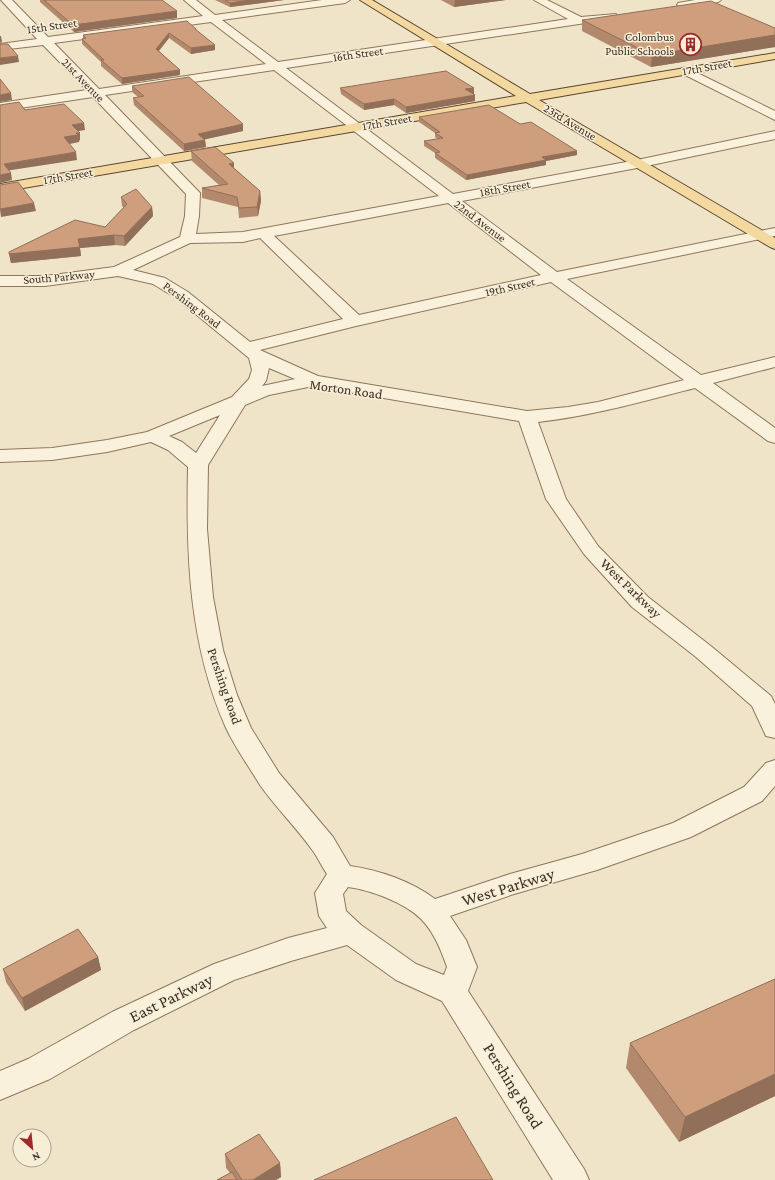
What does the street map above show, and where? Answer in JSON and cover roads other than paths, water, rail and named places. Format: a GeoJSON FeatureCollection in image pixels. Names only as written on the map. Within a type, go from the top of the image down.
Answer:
{"type":"FeatureCollection","features":[{"type":"Feature","properties":{"kind":"main road","name":"23rd Avenue"},"geometry":{"type":"LineString","coordinates":[[365,0],[637,164],[768,234],[775,244]]}},
{"type":"Feature","properties":{"kind":"main road","name":"17th Street"},"geometry":{"type":"LineString","coordinates":[[0,188],[775,56]]}},
{"type":"Feature","properties":{"kind":"street","name":"21st Avenue"},"geometry":{"type":"LineString","coordinates":[[6,0],[161,160]]}},
{"type":"Feature","properties":{"kind":"street","name":"22nd Avenue"},"geometry":{"type":"LineString","coordinates":[[189,0],[554,277],[775,437]]}},
{"type":"Feature","properties":{"kind":"street","name":"15th Street"},"geometry":{"type":"LineString","coordinates":[[0,47],[345,0]]}},
{"type":"Feature","properties":{"kind":"street"},"geometry":{"type":"LineString","coordinates":[[538,0],[580,21]]}},
{"type":"Feature","properties":{"kind":"street"},"geometry":{"type":"LineString","coordinates":[[670,7],[716,0]]}},
{"type":"Feature","properties":{"kind":"street","name":"16th Street"},"geometry":{"type":"LineString","coordinates":[[0,107],[625,14]]}},
{"type":"Feature","properties":{"kind":"street"},"geometry":{"type":"LineString","coordinates":[[685,71],[775,116]]}},
{"type":"Feature","properties":{"kind":"street","name":"18th Street"},"geometry":{"type":"LineString","coordinates":[[187,239],[243,238],[449,198],[637,164],[775,135]]}},
{"type":"Feature","properties":{"kind":"street"},"geometry":{"type":"LineString","coordinates":[[118,271],[187,239],[192,216],[193,193],[161,160]]}},
{"type":"Feature","properties":{"kind":"street"},"geometry":{"type":"LineString","coordinates":[[264,234],[355,321]]}},
{"type":"Feature","properties":{"kind":"street","name":"19th Street"},"geometry":{"type":"LineString","coordinates":[[252,352],[355,321],[554,277],[768,234]]}},
{"type":"Feature","properties":{"kind":"street","name":"South Parkway"},"geometry":{"type":"LineString","coordinates":[[0,281],[45,281],[118,271]]}},
{"type":"Feature","properties":{"kind":"street","name":"Pershing Road"},"geometry":{"type":"LineString","coordinates":[[118,271],[159,281],[165,284],[182,295],[252,352],[313,381]]}},
{"type":"Feature","properties":{"kind":"street"},"geometry":{"type":"LineString","coordinates":[[153,436],[175,446],[198,465],[238,402],[257,381],[261,370],[252,352]]}},
{"type":"Feature","properties":{"kind":"street","name":"Morton Road"},"geometry":{"type":"LineString","coordinates":[[0,456],[52,454],[107,446],[153,436],[264,391],[313,381],[485,411],[527,416],[568,413],[775,362]]}},
{"type":"Feature","properties":{"kind":"street","name":"West Parkway"},"geometry":{"type":"LineString","coordinates":[[527,416],[556,499],[591,550],[640,602],[704,652],[762,702],[775,730]]}},
{"type":"Feature","properties":{"kind":"street","name":"Pershing Road"},"geometry":{"type":"LineString","coordinates":[[198,465],[197,529],[202,597],[211,650],[225,695],[239,729],[270,779],[323,844],[341,875]]}},
{"type":"Feature","properties":{"kind":"street","name":"West Parkway"},"geometry":{"type":"LineString","coordinates":[[431,911],[510,885],[587,863],[682,830],[753,794],[775,769]]}},
{"type":"Feature","properties":{"kind":"street"},"geometry":{"type":"LineString","coordinates":[[341,875],[367,879],[395,890],[420,903],[431,911],[452,940],[462,968],[454,992],[406,972],[351,933],[333,916],[329,894],[341,875]]}},
{"type":"Feature","properties":{"kind":"street","name":"East Parkway"},"geometry":{"type":"LineString","coordinates":[[0,1086],[39,1069],[123,1021],[224,972],[288,950],[351,933]]}},
{"type":"Feature","properties":{"kind":"street","name":"Pershing Road"},"geometry":{"type":"LineString","coordinates":[[454,992],[572,1180]]}},
{"type":"Feature","properties":{"kind":"place","name":"Colombus Public Schools"},"geometry":{"type":"Point","coordinates":[690,44]}}]}
